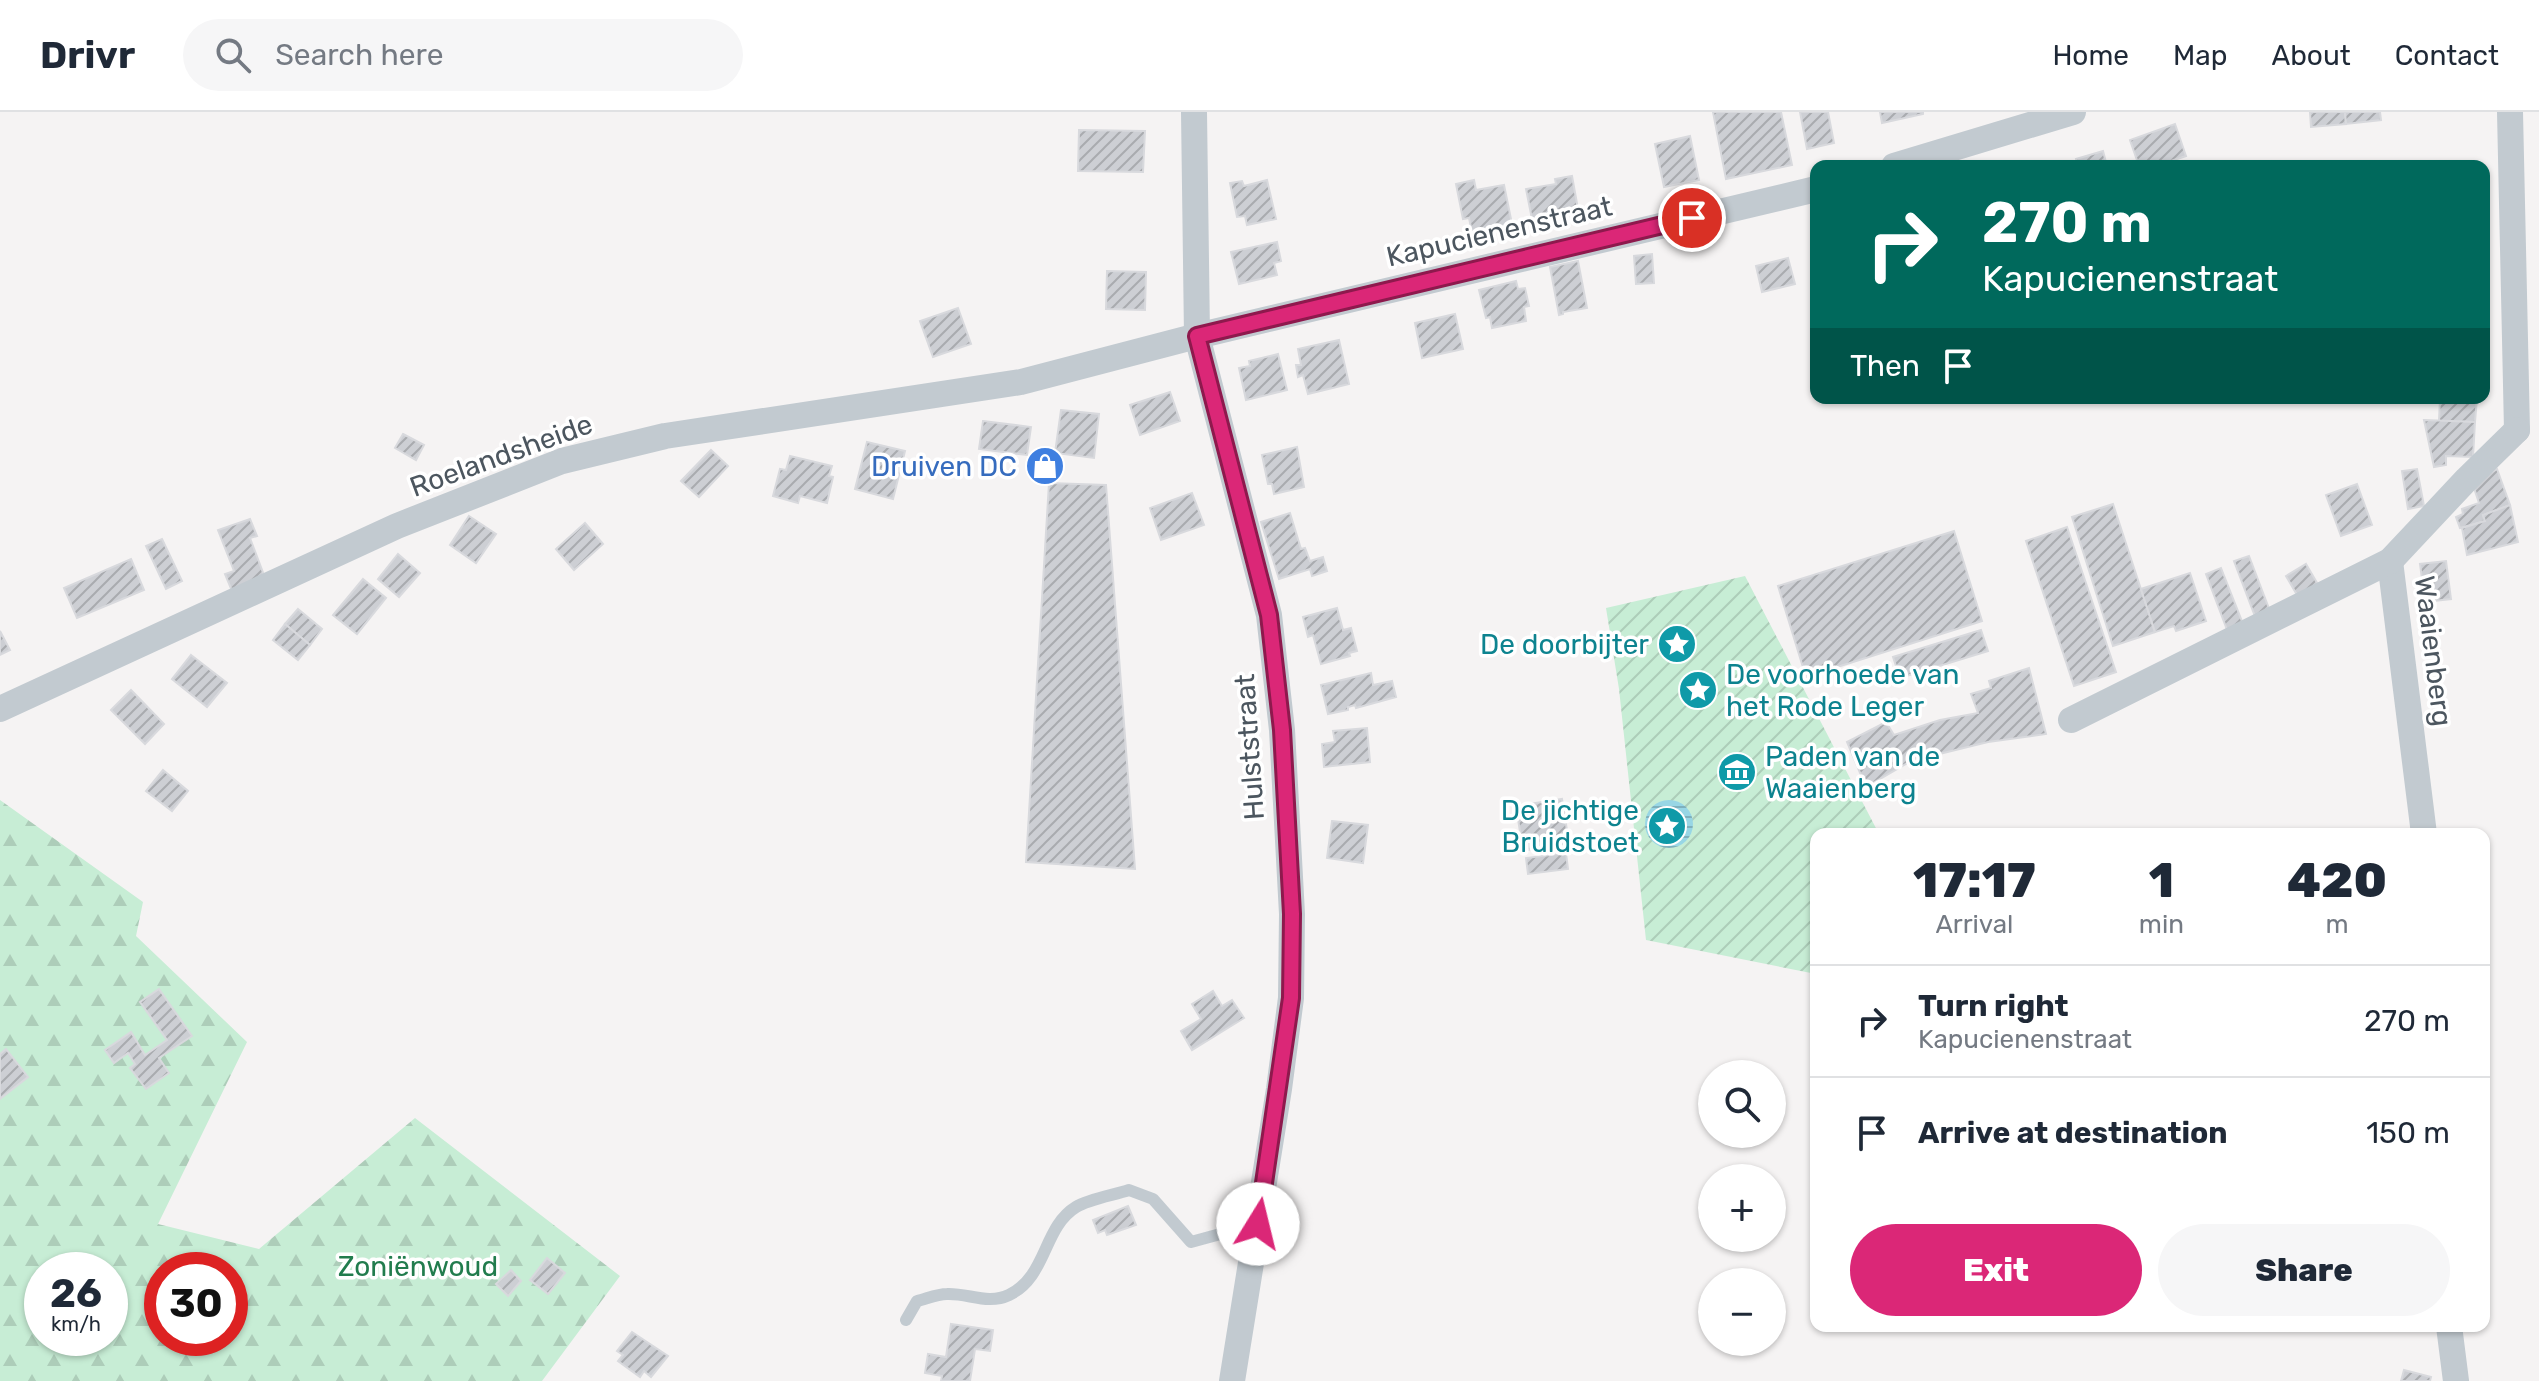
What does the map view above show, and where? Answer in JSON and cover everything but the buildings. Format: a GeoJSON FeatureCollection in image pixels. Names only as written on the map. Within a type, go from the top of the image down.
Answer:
{"type":"FeatureCollection","features":[{"type":"Feature","properties":{"kind":"street","name":"Hulststraat"},"geometry":{"type":"LineString","coordinates":[[1194,112],[1197,336],[1269,615],[1282,730],[1292,914],[1291,998],[1232,1381]]}},
{"type":"Feature","properties":{"kind":"street"},"geometry":{"type":"LineString","coordinates":[[1914,160],[2073,112]]}},
{"type":"Feature","properties":{"kind":"street"},"geometry":{"type":"LineString","coordinates":[[2510,112],[2528,433]]}},
{"type":"Feature","properties":{"kind":"street","name":"Kapucienenstraat"},"geometry":{"type":"LineString","coordinates":[[1197,336],[1810,190]]}},
{"type":"Feature","properties":{"kind":"street","name":"Roelandsheide"},"geometry":{"type":"LineString","coordinates":[[0,709],[397,526],[562,461],[665,436],[1021,382],[1197,336]]}},
{"type":"Feature","properties":{"kind":"street","name":"Waaienberg"},"geometry":{"type":"LineString","coordinates":[[2423,828],[2390,561],[2528,433]]}},
{"type":"Feature","properties":{"kind":"street"},"geometry":{"type":"LineString","coordinates":[[2071,720],[2390,561]]}},
{"type":"Feature","properties":{"kind":"street"},"geometry":{"type":"LineString","coordinates":[[2450,1332],[2456,1381]]}},
{"type":"Feature","properties":{"kind":"lane"},"geometry":{"type":"LineString","coordinates":[[906,1320],[917,1301],[946,1293],[996,1300],[1010,1295],[1027,1284],[1061,1222],[1075,1208],[1129,1190],[1153,1199],[1191,1242],[1258,1224]]}},
{"type":"Feature","properties":{"kind":"green space","name":"Paden van de Waaienberg"},"geometry":{"type":"Polygon","coordinates":[[[1745,576],[1876,828],[1810,828],[1810,973],[1646,940],[1619,689],[1606,608],[1745,576]]]}},
{"type":"Feature","properties":{"kind":"green space","name":"Zoniënwoud"},"geometry":{"type":"Polygon","coordinates":[[[0,800],[143,902],[136,936],[247,1042],[158,1224],[259,1249],[415,1118],[620,1276],[542,1381],[0,1381],[0,800]]]}},
{"type":"Feature","properties":{"kind":"water"},"geometry":{"type":"Polygon","coordinates":[[[1669,800],[1686,807],[1693,824],[1686,841],[1669,848],[1652,841],[1645,824],[1652,807],[1669,800]]]}},
{"type":"Feature","properties":{"kind":"place","name":"Druiven DC"},"geometry":{"type":"Point","coordinates":[1045,466]}},
{"type":"Feature","properties":{"kind":"place","name":"De doorbijter"},"geometry":{"type":"Point","coordinates":[1677,644]}},
{"type":"Feature","properties":{"kind":"place","name":"De voorhoede van het Rode Leger"},"geometry":{"type":"Point","coordinates":[1698,690]}},
{"type":"Feature","properties":{"kind":"place","name":"Paden van de Waaienberg"},"geometry":{"type":"Point","coordinates":[1737,772]}},
{"type":"Feature","properties":{"kind":"place","name":"De jichtige Bruidstoet"},"geometry":{"type":"Point","coordinates":[1667,826]}},
{"type":"Feature","properties":{"kind":"route"},"geometry":{"type":"LineString","coordinates":[[1258,1224],[1291,998],[1292,914],[1282,730],[1269,615],[1197,336],[1692,218]]}}]}
